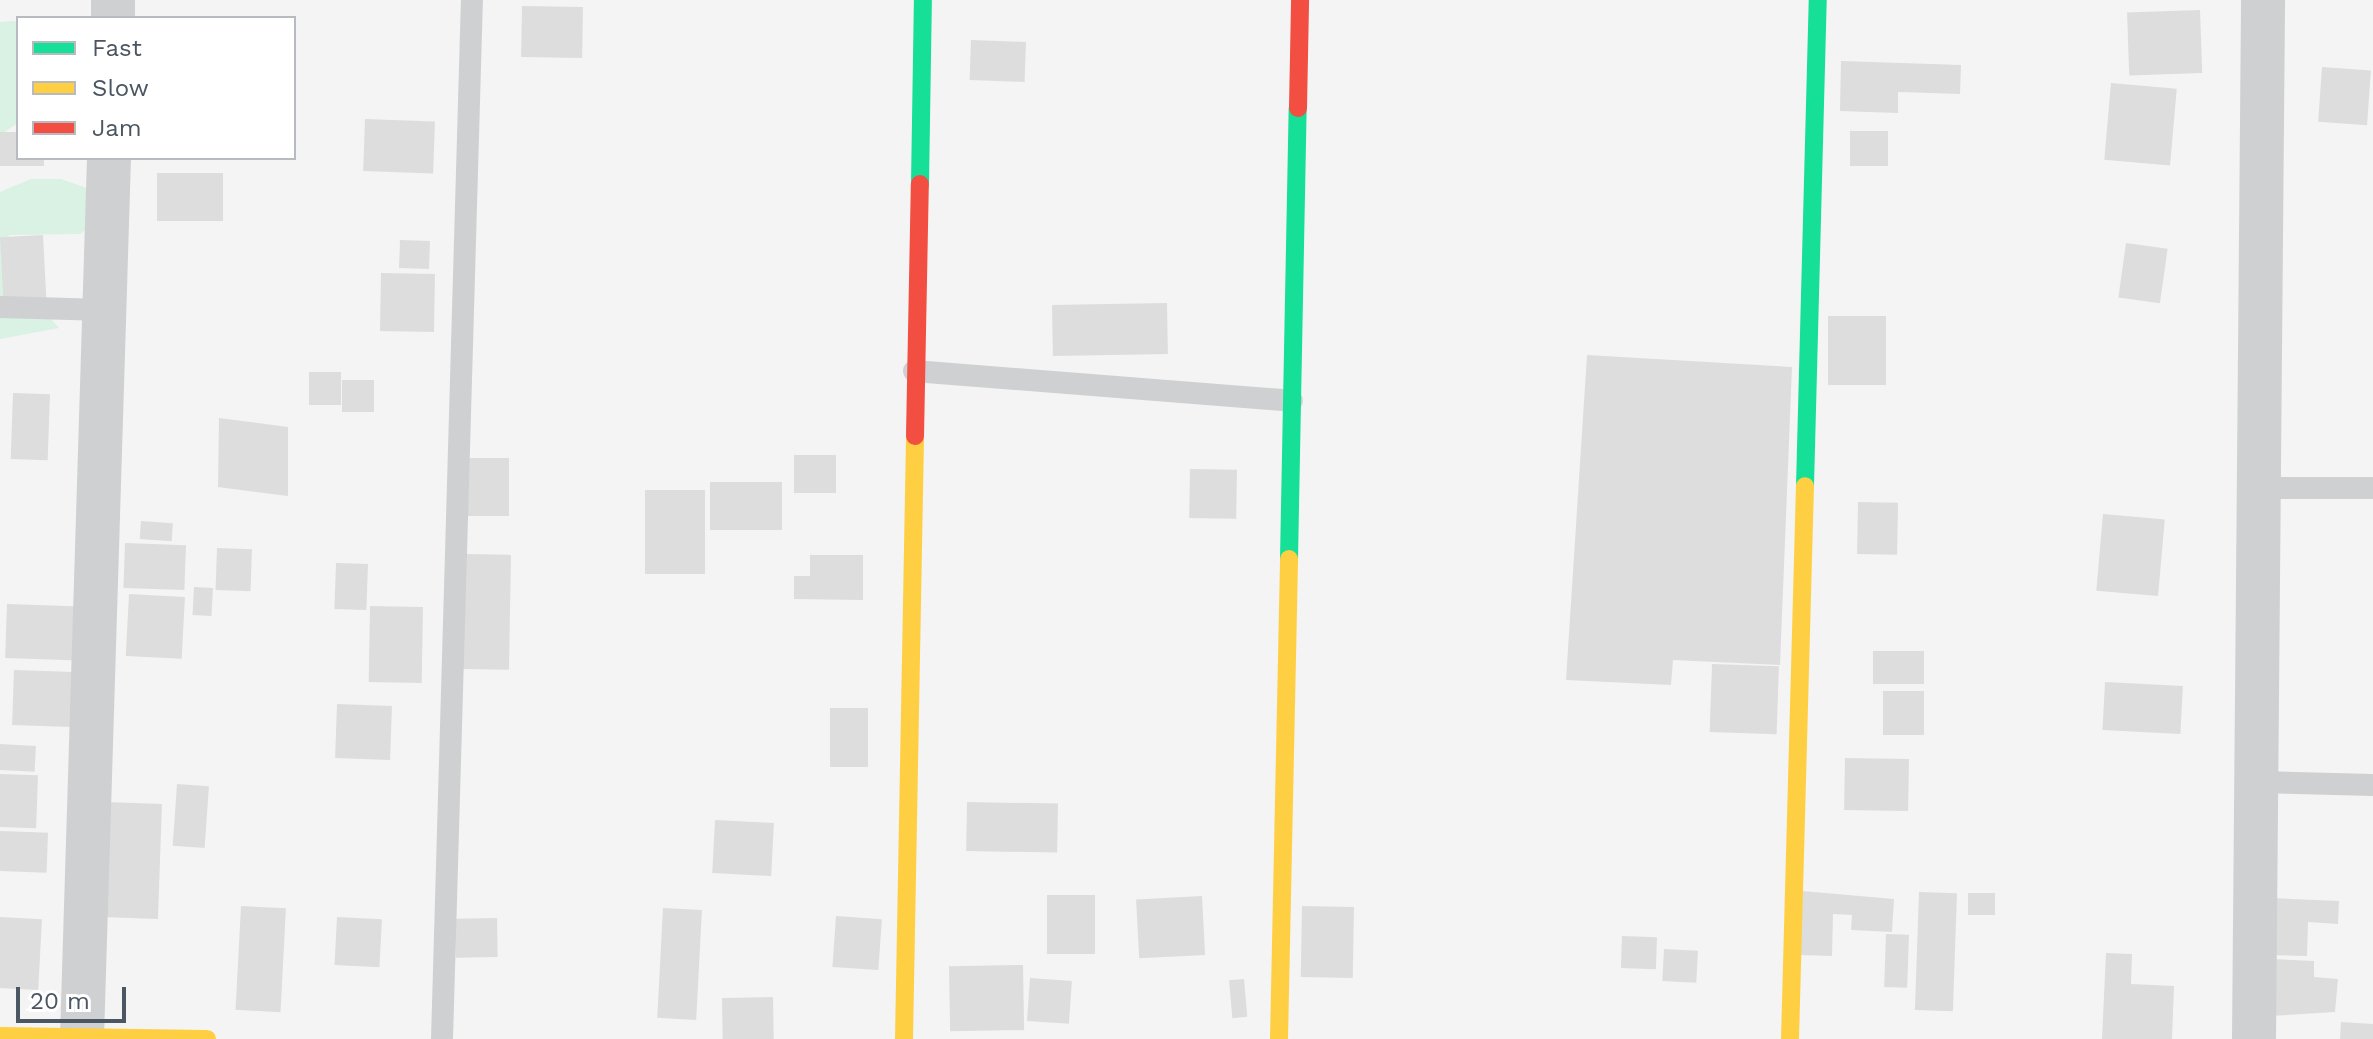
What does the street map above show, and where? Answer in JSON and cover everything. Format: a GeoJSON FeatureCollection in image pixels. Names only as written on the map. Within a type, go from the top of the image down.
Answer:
{"type":"FeatureCollection","features":[{"type":"Feature","properties":{"kind":"street"},"geometry":{"type":"LineString","coordinates":[[904,1039],[923,0]]}},
{"type":"Feature","properties":{"kind":"street"},"geometry":{"type":"LineString","coordinates":[[1279,1039],[1300,0]]}},
{"type":"Feature","properties":{"kind":"street"},"geometry":{"type":"LineString","coordinates":[[1790,1039],[1818,0]]}},
{"type":"Feature","properties":{"kind":"street"},"geometry":{"type":"LineString","coordinates":[[2254,1039],[2263,0]]}},
{"type":"Feature","properties":{"kind":"street"},"geometry":{"type":"LineString","coordinates":[[82,1037],[109,160]]}},
{"type":"Feature","properties":{"kind":"street"},"geometry":{"type":"LineString","coordinates":[[0,1036],[207,1039]]}},
{"type":"Feature","properties":{"kind":"lane"},"geometry":{"type":"LineString","coordinates":[[442,1039],[472,0]]}},
{"type":"Feature","properties":{"kind":"lane"},"geometry":{"type":"LineString","coordinates":[[0,307],[104,310]]}},
{"type":"Feature","properties":{"kind":"lane"},"geometry":{"type":"LineString","coordinates":[[914,371],[1292,401]]}},
{"type":"Feature","properties":{"kind":"lane"},"geometry":{"type":"LineString","coordinates":[[2259,488],[2373,488]]}},
{"type":"Feature","properties":{"kind":"lane"},"geometry":{"type":"LineString","coordinates":[[2258,782],[2373,785]]}},
{"type":"Feature","properties":{"kind":"green space"},"geometry":{"type":"Polygon","coordinates":[[[0,22],[16,22],[16,124],[0,135],[0,22]]]}},
{"type":"Feature","properties":{"kind":"green space"},"geometry":{"type":"Polygon","coordinates":[[[31,179],[61,179],[90,189],[105,216],[80,234],[9,235],[2,263],[59,328],[0,339],[0,192],[31,179]]]}},
{"type":"Feature","properties":{"kind":"building"},"geometry":{"type":"Polygon","coordinates":[[[522,6],[583,7],[582,58],[521,57],[522,6]]]}},
{"type":"Feature","properties":{"kind":"building"},"geometry":{"type":"Polygon","coordinates":[[[2200,10],[2202,73],[2129,76],[2127,13],[2200,10]]]}},
{"type":"Feature","properties":{"kind":"building"},"geometry":{"type":"Polygon","coordinates":[[[971,40],[1026,42],[1025,82],[970,80],[971,40]]]}},
{"type":"Feature","properties":{"kind":"building"},"geometry":{"type":"Polygon","coordinates":[[[1841,61],[1961,65],[1960,94],[1898,92],[1898,113],[1840,111],[1841,61]]]}},
{"type":"Feature","properties":{"kind":"building"},"geometry":{"type":"Polygon","coordinates":[[[2322,67],[2371,70],[2367,125],[2318,122],[2322,67]]]}},
{"type":"Feature","properties":{"kind":"building"},"geometry":{"type":"Polygon","coordinates":[[[2111,83],[2177,89],[2170,165],[2104,160],[2111,83]]]}},
{"type":"Feature","properties":{"kind":"building"},"geometry":{"type":"Polygon","coordinates":[[[365,119],[435,121],[433,173],[363,171],[365,119]]]}},
{"type":"Feature","properties":{"kind":"building"},"geometry":{"type":"Polygon","coordinates":[[[1850,131],[1888,131],[1888,166],[1850,166],[1850,131]]]}},
{"type":"Feature","properties":{"kind":"building"},"geometry":{"type":"Polygon","coordinates":[[[0,132],[16,132],[16,160],[44,160],[44,166],[0,166],[0,132]]]}},
{"type":"Feature","properties":{"kind":"building"},"geometry":{"type":"Polygon","coordinates":[[[157,173],[223,173],[223,221],[157,221],[157,173]]]}},
{"type":"Feature","properties":{"kind":"building"},"geometry":{"type":"Polygon","coordinates":[[[43,235],[46,300],[3,302],[0,237],[43,235]]]}},
{"type":"Feature","properties":{"kind":"building"},"geometry":{"type":"Polygon","coordinates":[[[400,240],[430,241],[429,269],[399,268],[400,240]]]}},
{"type":"Feature","properties":{"kind":"building"},"geometry":{"type":"Polygon","coordinates":[[[2126,243],[2168,249],[2160,303],[2118,297],[2126,243]]]}},
{"type":"Feature","properties":{"kind":"building"},"geometry":{"type":"Polygon","coordinates":[[[381,273],[435,274],[434,332],[380,331],[381,273]]]}},
{"type":"Feature","properties":{"kind":"building"},"geometry":{"type":"Polygon","coordinates":[[[1167,303],[1168,354],[1053,356],[1052,305],[1167,303]]]}},
{"type":"Feature","properties":{"kind":"building"},"geometry":{"type":"Polygon","coordinates":[[[1828,316],[1886,316],[1886,385],[1828,385],[1828,316]]]}},
{"type":"Feature","properties":{"kind":"building"},"geometry":{"type":"Polygon","coordinates":[[[1587,355],[1792,367],[1780,665],[1673,660],[1671,685],[1566,680],[1587,355]]]}},
{"type":"Feature","properties":{"kind":"building"},"geometry":{"type":"Polygon","coordinates":[[[309,372],[341,372],[341,405],[309,405],[309,372]]]}},
{"type":"Feature","properties":{"kind":"building"},"geometry":{"type":"Polygon","coordinates":[[[342,380],[374,380],[374,412],[342,412],[342,380]]]}},
{"type":"Feature","properties":{"kind":"building"},"geometry":{"type":"Polygon","coordinates":[[[13,393],[50,394],[48,460],[11,459],[13,393]]]}},
{"type":"Feature","properties":{"kind":"building"},"geometry":{"type":"Polygon","coordinates":[[[219,418],[288,427],[288,496],[218,487],[219,418]]]}},
{"type":"Feature","properties":{"kind":"building"},"geometry":{"type":"Polygon","coordinates":[[[794,455],[836,455],[836,493],[794,493],[794,455]]]}},
{"type":"Feature","properties":{"kind":"building"},"geometry":{"type":"Polygon","coordinates":[[[467,458],[509,458],[509,516],[467,516],[467,458]]]}},
{"type":"Feature","properties":{"kind":"building"},"geometry":{"type":"Polygon","coordinates":[[[1190,469],[1237,470],[1236,519],[1189,518],[1190,469]]]}},
{"type":"Feature","properties":{"kind":"building"},"geometry":{"type":"Polygon","coordinates":[[[710,482],[782,482],[782,530],[710,530],[710,482]]]}},
{"type":"Feature","properties":{"kind":"building"},"geometry":{"type":"Polygon","coordinates":[[[645,490],[705,490],[705,574],[645,574],[645,490]]]}},
{"type":"Feature","properties":{"kind":"building"},"geometry":{"type":"Polygon","coordinates":[[[1858,502],[1898,503],[1897,555],[1857,554],[1858,502]]]}},
{"type":"Feature","properties":{"kind":"building"},"geometry":{"type":"Polygon","coordinates":[[[2103,514],[2165,519],[2158,596],[2096,591],[2103,514]]]}},
{"type":"Feature","properties":{"kind":"building"},"geometry":{"type":"Polygon","coordinates":[[[141,521],[173,523],[172,541],[140,539],[141,521]]]}},
{"type":"Feature","properties":{"kind":"building"},"geometry":{"type":"Polygon","coordinates":[[[125,543],[186,545],[184,590],[123,588],[125,543]]]}},
{"type":"Feature","properties":{"kind":"building"},"geometry":{"type":"Polygon","coordinates":[[[217,548],[252,549],[251,591],[216,590],[217,548]]]}},
{"type":"Feature","properties":{"kind":"building"},"geometry":{"type":"Polygon","coordinates":[[[465,554],[511,555],[509,670],[463,669],[465,554]]]}},
{"type":"Feature","properties":{"kind":"building"},"geometry":{"type":"Polygon","coordinates":[[[810,555],[863,555],[863,600],[794,599],[794,576],[810,576],[810,555]]]}},
{"type":"Feature","properties":{"kind":"building"},"geometry":{"type":"Polygon","coordinates":[[[336,563],[368,564],[366,610],[334,609],[336,563]]]}},
{"type":"Feature","properties":{"kind":"building"},"geometry":{"type":"Polygon","coordinates":[[[194,587],[213,588],[212,616],[193,615],[194,587]]]}},
{"type":"Feature","properties":{"kind":"building"},"geometry":{"type":"Polygon","coordinates":[[[129,594],[185,597],[182,659],[126,656],[129,594]]]}},
{"type":"Feature","properties":{"kind":"building"},"geometry":{"type":"Polygon","coordinates":[[[7,604],[81,607],[79,661],[5,658],[7,604]]]}},
{"type":"Feature","properties":{"kind":"building"},"geometry":{"type":"Polygon","coordinates":[[[370,606],[423,607],[422,683],[369,682],[370,606]]]}},
{"type":"Feature","properties":{"kind":"building"},"geometry":{"type":"Polygon","coordinates":[[[1873,651],[1924,651],[1924,684],[1873,684],[1873,651]]]}},
{"type":"Feature","properties":{"kind":"building"},"geometry":{"type":"Polygon","coordinates":[[[1712,664],[1779,666],[1777,734],[1710,732],[1712,664]]]}},
{"type":"Feature","properties":{"kind":"building"},"geometry":{"type":"Polygon","coordinates":[[[14,670],[74,672],[72,727],[12,725],[14,670]]]}},
{"type":"Feature","properties":{"kind":"building"},"geometry":{"type":"Polygon","coordinates":[[[2105,682],[2183,686],[2180,734],[2102,730],[2105,682]]]}},
{"type":"Feature","properties":{"kind":"building"},"geometry":{"type":"Polygon","coordinates":[[[1883,691],[1924,691],[1924,735],[1883,735],[1883,691]]]}},
{"type":"Feature","properties":{"kind":"building"},"geometry":{"type":"Polygon","coordinates":[[[337,704],[392,706],[390,760],[335,758],[337,704]]]}},
{"type":"Feature","properties":{"kind":"building"},"geometry":{"type":"Polygon","coordinates":[[[830,708],[868,708],[868,767],[830,767],[830,708]]]}},
{"type":"Feature","properties":{"kind":"building"},"geometry":{"type":"Polygon","coordinates":[[[0,744],[36,746],[35,772],[0,770],[0,744]]]}},
{"type":"Feature","properties":{"kind":"building"},"geometry":{"type":"Polygon","coordinates":[[[1845,758],[1909,759],[1908,811],[1844,810],[1845,758]]]}},
{"type":"Feature","properties":{"kind":"building"},"geometry":{"type":"Polygon","coordinates":[[[0,774],[38,775],[36,828],[0,827],[0,774]]]}},
{"type":"Feature","properties":{"kind":"building"},"geometry":{"type":"Polygon","coordinates":[[[177,784],[209,786],[205,848],[173,846],[177,784]]]}},
{"type":"Feature","properties":{"kind":"building"},"geometry":{"type":"Polygon","coordinates":[[[106,802],[162,804],[158,919],[102,917],[106,802]]]}},
{"type":"Feature","properties":{"kind":"building"},"geometry":{"type":"Polygon","coordinates":[[[967,802],[1058,804],[1057,853],[966,851],[967,802]]]}},
{"type":"Feature","properties":{"kind":"building"},"geometry":{"type":"Polygon","coordinates":[[[715,820],[774,823],[771,876],[712,873],[715,820]]]}},
{"type":"Feature","properties":{"kind":"building"},"geometry":{"type":"Polygon","coordinates":[[[0,831],[48,833],[47,873],[0,871],[0,831]]]}},
{"type":"Feature","properties":{"kind":"building"},"geometry":{"type":"Polygon","coordinates":[[[1802,891],[1894,899],[1892,932],[1851,930],[1852,915],[1833,914],[1832,956],[1799,955],[1802,891]]]}},
{"type":"Feature","properties":{"kind":"building"},"geometry":{"type":"Polygon","coordinates":[[[1919,892],[1957,893],[1953,1011],[1915,1010],[1919,892]]]}},
{"type":"Feature","properties":{"kind":"building"},"geometry":{"type":"Polygon","coordinates":[[[1968,893],[1995,893],[1995,915],[1968,915],[1968,893]]]}},
{"type":"Feature","properties":{"kind":"building"},"geometry":{"type":"Polygon","coordinates":[[[1047,895],[1095,895],[1095,954],[1047,954],[1047,895]]]}},
{"type":"Feature","properties":{"kind":"building"},"geometry":{"type":"Polygon","coordinates":[[[1202,896],[1205,955],[1139,958],[1136,899],[1202,896]]]}},
{"type":"Feature","properties":{"kind":"building"},"geometry":{"type":"Polygon","coordinates":[[[2270,898],[2339,901],[2338,924],[2308,922],[2307,956],[2267,955],[2270,898]]]}},
{"type":"Feature","properties":{"kind":"building"},"geometry":{"type":"Polygon","coordinates":[[[241,906],[286,908],[280,1012],[236,1010],[241,906]]]}},
{"type":"Feature","properties":{"kind":"building"},"geometry":{"type":"Polygon","coordinates":[[[1302,906],[1354,907],[1353,978],[1301,977],[1302,906]]]}},
{"type":"Feature","properties":{"kind":"building"},"geometry":{"type":"Polygon","coordinates":[[[663,908],[702,910],[696,1020],[657,1018],[663,908]]]}},
{"type":"Feature","properties":{"kind":"building"},"geometry":{"type":"Polygon","coordinates":[[[836,916],[882,919],[878,970],[832,967],[836,916]]]}},
{"type":"Feature","properties":{"kind":"building"},"geometry":{"type":"Polygon","coordinates":[[[0,917],[42,919],[38,990],[0,988],[0,917]]]}},
{"type":"Feature","properties":{"kind":"building"},"geometry":{"type":"Polygon","coordinates":[[[337,917],[382,919],[379,967],[334,965],[337,917]]]}},
{"type":"Feature","properties":{"kind":"building"},"geometry":{"type":"Polygon","coordinates":[[[497,918],[498,957],[456,958],[455,919],[497,918]]]}},
{"type":"Feature","properties":{"kind":"building"},"geometry":{"type":"Polygon","coordinates":[[[1886,934],[1909,935],[1907,988],[1884,987],[1886,934]]]}},
{"type":"Feature","properties":{"kind":"building"},"geometry":{"type":"Polygon","coordinates":[[[1622,936],[1657,937],[1656,969],[1621,968],[1622,936]]]}},
{"type":"Feature","properties":{"kind":"building"},"geometry":{"type":"Polygon","coordinates":[[[1664,949],[1698,951],[1696,983],[1662,981],[1664,949]]]}},
{"type":"Feature","properties":{"kind":"building"},"geometry":{"type":"Polygon","coordinates":[[[2106,953],[2132,954],[2131,984],[2174,986],[2172,1039],[2102,1039],[2106,953]]]}},
{"type":"Feature","properties":{"kind":"building"},"geometry":{"type":"Polygon","coordinates":[[[2273,959],[2314,961],[2314,977],[2338,979],[2335,1012],[2270,1016],[2273,959]]]}},
{"type":"Feature","properties":{"kind":"building"},"geometry":{"type":"Polygon","coordinates":[[[1023,965],[1024,1030],[950,1031],[949,966],[1023,965]]]}},
{"type":"Feature","properties":{"kind":"building"},"geometry":{"type":"Polygon","coordinates":[[[1030,978],[1072,981],[1069,1024],[1027,1021],[1030,978]]]}},
{"type":"Feature","properties":{"kind":"building"},"geometry":{"type":"Polygon","coordinates":[[[1244,979],[1247,1017],[1232,1018],[1229,980],[1244,979]]]}},
{"type":"Feature","properties":{"kind":"building"},"geometry":{"type":"Polygon","coordinates":[[[773,997],[774,1039],[723,1039],[722,998],[773,997]]]}},
{"type":"Feature","properties":{"kind":"building"},"geometry":{"type":"Polygon","coordinates":[[[2341,1022],[2373,1024],[2373,1039],[2340,1039],[2341,1022]]]}},
{"type":"Feature","properties":{"kind":"traffic: fast"},"geometry":{"type":"LineString","coordinates":[[920,184],[923,0]]}},
{"type":"Feature","properties":{"kind":"traffic: fast"},"geometry":{"type":"LineString","coordinates":[[1805,486],[1818,0]]}},
{"type":"Feature","properties":{"kind":"traffic: fast"},"geometry":{"type":"LineString","coordinates":[[1289,559],[1298,108]]}},
{"type":"Feature","properties":{"kind":"traffic: slow"},"geometry":{"type":"LineString","coordinates":[[904,1039],[915,436]]}},
{"type":"Feature","properties":{"kind":"traffic: slow"},"geometry":{"type":"LineString","coordinates":[[1790,1039],[1805,486]]}},
{"type":"Feature","properties":{"kind":"traffic: slow"},"geometry":{"type":"LineString","coordinates":[[1279,1039],[1289,559]]}},
{"type":"Feature","properties":{"kind":"traffic: slow"},"geometry":{"type":"LineString","coordinates":[[0,1036],[207,1039]]}},
{"type":"Feature","properties":{"kind":"traffic: jam"},"geometry":{"type":"LineString","coordinates":[[1298,108],[1300,0]]}},
{"type":"Feature","properties":{"kind":"traffic: jam"},"geometry":{"type":"LineString","coordinates":[[915,436],[920,184]]}}]}
